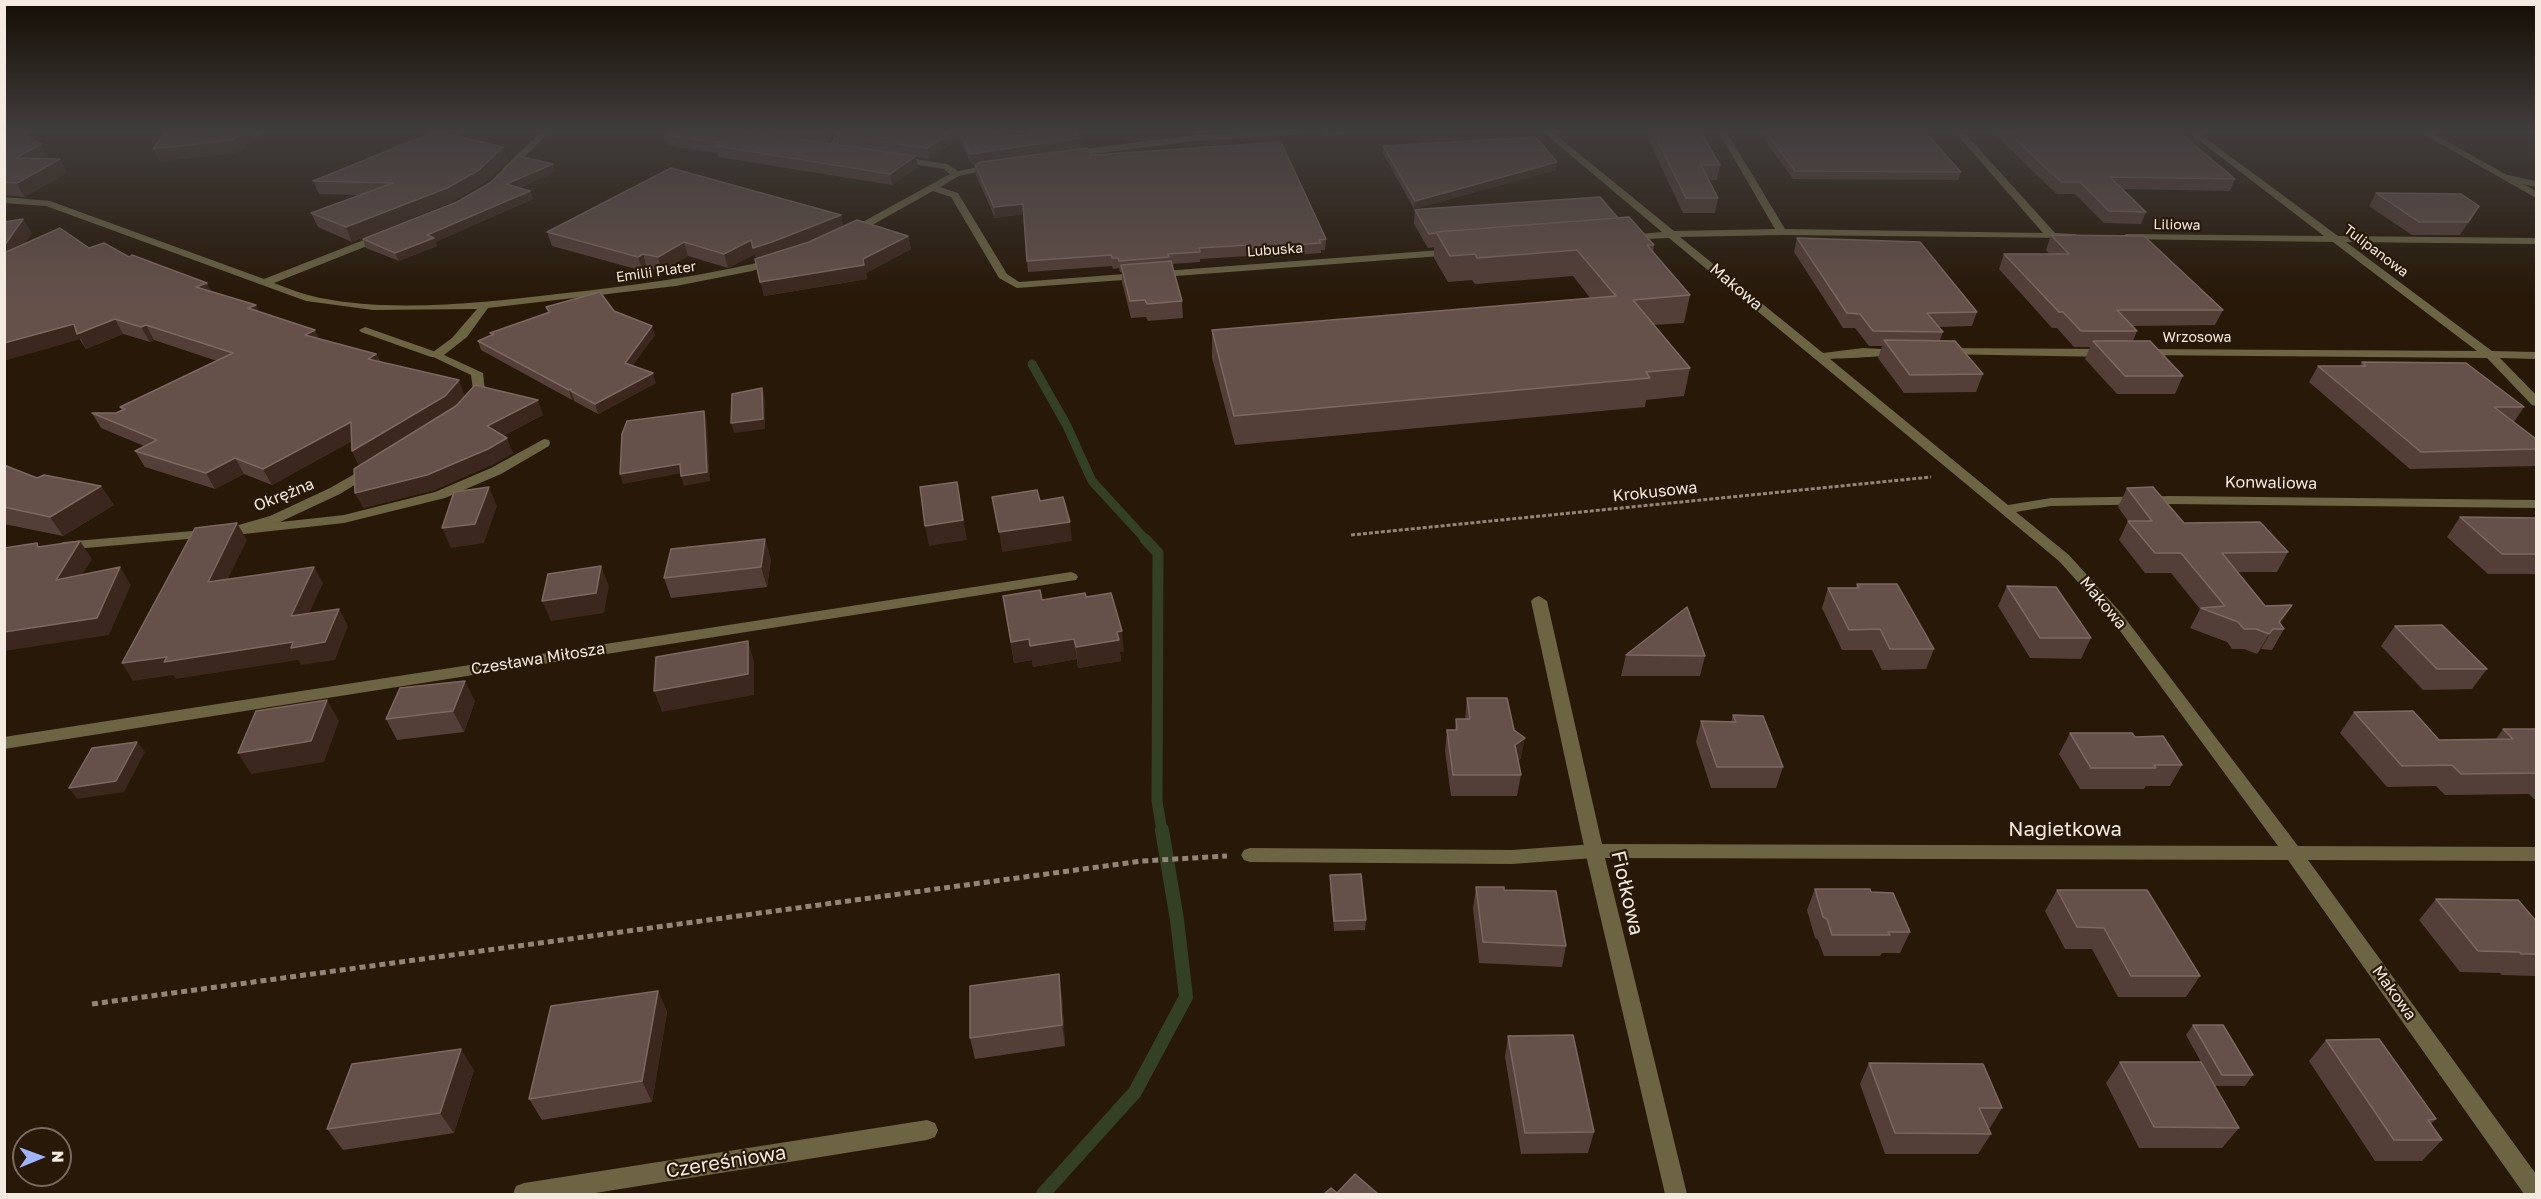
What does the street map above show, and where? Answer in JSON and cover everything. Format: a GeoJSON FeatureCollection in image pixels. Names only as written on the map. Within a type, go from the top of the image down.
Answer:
{"type":"FeatureCollection","features":[{"type":"Feature","properties":{"kind":"street"},"geometry":{"type":"LineString","coordinates":[[843,236],[873,222],[930,187]]}},
{"type":"Feature","properties":{"kind":"street","name":"Lubuska"},"geometry":{"type":"LineString","coordinates":[[930,187],[955,195],[1003,276],[1017,285],[1470,250]]}},
{"type":"Feature","properties":{"kind":"street","name":"Makowa"},"geometry":{"type":"LineString","coordinates":[[1614,187],[2064,558],[2117,617],[2293,853],[2536,1192]]}},
{"type":"Feature","properties":{"kind":"street"},"geometry":{"type":"LineString","coordinates":[[1755,187],[1782,232]]}},
{"type":"Feature","properties":{"kind":"street"},"geometry":{"type":"LineString","coordinates":[[2008,187],[2052,236]]}},
{"type":"Feature","properties":{"kind":"street","name":"Tulipanowa"},"geometry":{"type":"LineString","coordinates":[[2265,187],[2490,355],[2536,402]]}},
{"type":"Feature","properties":{"kind":"street"},"geometry":{"type":"LineString","coordinates":[[2523,187],[2536,195]]}},
{"type":"Feature","properties":{"kind":"street","name":"Emilii Plater"},"geometry":{"type":"LineString","coordinates":[[4,200],[47,204],[306,298],[341,304],[410,309],[484,306],[653,287],[723,274],[792,256]]}},
{"type":"Feature","properties":{"kind":"street"},"geometry":{"type":"LineString","coordinates":[[263,283],[393,232]]}},
{"type":"Feature","properties":{"kind":"street"},"geometry":{"type":"LineString","coordinates":[[1613,240],[1698,232],[2086,236]]}},
{"type":"Feature","properties":{"kind":"street","name":"Liliowa"},"geometry":{"type":"LineString","coordinates":[[2109,237],[2337,241],[2536,241]]}},
{"type":"Feature","properties":{"kind":"street"},"geometry":{"type":"LineString","coordinates":[[435,355],[446,350],[458,339],[484,306]]}},
{"type":"Feature","properties":{"kind":"street"},"geometry":{"type":"LineString","coordinates":[[365,330],[477,372],[479,391],[464,408]]}},
{"type":"Feature","properties":{"kind":"street"},"geometry":{"type":"LineString","coordinates":[[1821,357],[1863,352],[1911,352]]}},
{"type":"Feature","properties":{"kind":"street","name":"Wrzosowa"},"geometry":{"type":"LineString","coordinates":[[1934,352],[2536,355]]}},
{"type":"Feature","properties":{"kind":"street"},"geometry":{"type":"LineString","coordinates":[[229,532],[344,519],[440,495],[495,471],[544,443]]}},
{"type":"Feature","properties":{"kind":"street","name":"Okrężna"},"geometry":{"type":"LineString","coordinates":[[46,548],[229,532],[275,519],[335,491],[386,460]]}},
{"type":"Feature","properties":{"kind":"street","name":"Konwaliowa"},"geometry":{"type":"LineString","coordinates":[[2007,509],[2051,502],[2170,500],[2536,504]]}},
{"type":"Feature","properties":{"kind":"street","name":"Czesława Miłosza"},"geometry":{"type":"LineString","coordinates":[[4,743],[1071,577]]}},
{"type":"Feature","properties":{"kind":"street","name":"Fiołkowa"},"geometry":{"type":"LineString","coordinates":[[1539,601],[1594,851],[1676,1194]]}},
{"type":"Feature","properties":{"kind":"street","name":"Nagietkowa"},"geometry":{"type":"LineString","coordinates":[[1250,855],[1512,857],[1594,851],[2536,854]]}},
{"type":"Feature","properties":{"kind":"street","name":"Czereśniowa"},"geometry":{"type":"LineString","coordinates":[[524,1194],[927,1130]]}},
{"type":"Feature","properties":{"kind":"path","name":"Krokusowa"},"geometry":{"type":"LineString","coordinates":[[1351,535],[1962,474]]}},
{"type":"Feature","properties":{"kind":"path"},"geometry":{"type":"LineString","coordinates":[[92,1004],[1150,861],[1250,855]]}},
{"type":"Feature","properties":{"kind":"building"},"geometry":{"type":"Polygon","coordinates":[[[382,187],[449,187],[346,227],[311,213],[382,187]]]}},
{"type":"Feature","properties":{"kind":"building"},"geometry":{"type":"Polygon","coordinates":[[[483,187],[516,187],[530,191],[427,235],[434,238],[395,253],[363,239],[457,202],[483,187]]]}},
{"type":"Feature","properties":{"kind":"building"},"geometry":{"type":"Polygon","coordinates":[[[634,187],[740,187],[841,215],[753,248],[751,240],[724,254],[684,242],[658,257],[643,254],[638,257],[547,232],[634,187]]]}},
{"type":"Feature","properties":{"kind":"building"},"geometry":{"type":"Polygon","coordinates":[[[985,187],[1302,187],[1326,239],[1319,240],[1321,243],[1250,248],[1249,245],[1199,248],[1200,252],[1119,261],[1111,255],[1027,261],[1023,204],[994,207],[985,187]]]}},
{"type":"Feature","properties":{"kind":"building"},"geometry":{"type":"Polygon","coordinates":[[[1407,187],[1466,187],[1415,201],[1407,187]]]}},
{"type":"Feature","properties":{"kind":"building"},"geometry":{"type":"Polygon","coordinates":[[[1681,187],[1712,187],[1718,198],[1686,198],[1681,187]]]}},
{"type":"Feature","properties":{"kind":"building"},"geometry":{"type":"Polygon","coordinates":[[[2085,187],[2120,187],[2146,212],[2109,211],[2085,187]]]}},
{"type":"Feature","properties":{"kind":"building"},"geometry":{"type":"Polygon","coordinates":[[[2376,193],[2461,194],[2479,206],[2468,222],[2419,222],[2376,193]]]}},
{"type":"Feature","properties":{"kind":"building"},"geometry":{"type":"Polygon","coordinates":[[[1600,197],[1618,218],[1429,234],[1415,210],[1423,209],[1600,197]]]}},
{"type":"Feature","properties":{"kind":"building"},"geometry":{"type":"Polygon","coordinates":[[[1629,217],[1654,245],[1647,245],[1690,295],[1633,300],[1690,368],[1646,372],[1650,378],[1234,416],[1212,330],[1616,296],[1577,250],[1477,258],[1475,254],[1450,256],[1436,232],[1629,217]]]}},
{"type":"Feature","properties":{"kind":"building"},"geometry":{"type":"Polygon","coordinates":[[[23,219],[4,246],[4,222],[23,219]]]}},
{"type":"Feature","properties":{"kind":"building"},"geometry":{"type":"Polygon","coordinates":[[[857,220],[908,236],[863,259],[864,265],[760,282],[755,259],[809,242],[857,220]]]}},
{"type":"Feature","properties":{"kind":"building"},"geometry":{"type":"Polygon","coordinates":[[[60,228],[89,248],[104,243],[129,257],[132,255],[207,283],[196,287],[256,305],[248,308],[315,330],[305,335],[376,354],[368,359],[459,380],[445,396],[352,451],[351,422],[263,469],[235,458],[206,473],[135,451],[157,440],[92,413],[116,413],[125,409],[120,407],[233,353],[146,325],[141,327],[115,319],[77,334],[74,324],[4,343],[4,253],[60,228]]]}},
{"type":"Feature","properties":{"kind":"building"},"geometry":{"type":"Polygon","coordinates":[[[2051,235],[2144,236],[2223,310],[2117,310],[2137,331],[2081,331],[2063,312],[2059,312],[2004,254],[2069,254],[2051,235]]]}},
{"type":"Feature","properties":{"kind":"building"},"geometry":{"type":"Polygon","coordinates":[[[1797,238],[1920,242],[1977,312],[1927,313],[1943,332],[1873,331],[1860,314],[1847,313],[1797,238]]]}},
{"type":"Feature","properties":{"kind":"building"},"geometry":{"type":"Polygon","coordinates":[[[1171,261],[1182,301],[1147,304],[1145,300],[1130,301],[1121,265],[1171,261]]]}},
{"type":"Feature","properties":{"kind":"building"},"geometry":{"type":"Polygon","coordinates":[[[600,292],[614,311],[652,326],[625,363],[653,373],[595,404],[571,389],[569,390],[478,341],[494,334],[490,333],[550,312],[546,307],[600,292]]]}},
{"type":"Feature","properties":{"kind":"building"},"geometry":{"type":"Polygon","coordinates":[[[1884,340],[1955,341],[1983,374],[1910,375],[1884,340]]]}},
{"type":"Feature","properties":{"kind":"building"},"geometry":{"type":"Polygon","coordinates":[[[2093,341],[2150,341],[2183,376],[2125,376],[2093,341]]]}},
{"type":"Feature","properties":{"kind":"building"},"geometry":{"type":"Polygon","coordinates":[[[2362,362],[2466,363],[2524,407],[2494,407],[2536,439],[2536,449],[2421,452],[2318,366],[2366,366],[2362,362]]]}},
{"type":"Feature","properties":{"kind":"building"},"geometry":{"type":"Polygon","coordinates":[[[475,385],[538,400],[487,426],[507,438],[488,449],[427,475],[355,493],[354,469],[456,406],[475,385]]]}},
{"type":"Feature","properties":{"kind":"building"},"geometry":{"type":"Polygon","coordinates":[[[762,388],[763,419],[731,423],[732,394],[762,388]]]}},
{"type":"Feature","properties":{"kind":"building"},"geometry":{"type":"Polygon","coordinates":[[[704,411],[707,472],[681,476],[680,464],[620,474],[622,434],[627,421],[704,411]]]}},
{"type":"Feature","properties":{"kind":"building"},"geometry":{"type":"Polygon","coordinates":[[[4,465],[37,478],[44,475],[101,486],[50,517],[4,507],[4,465]]]}},
{"type":"Feature","properties":{"kind":"building"},"geometry":{"type":"Polygon","coordinates":[[[957,482],[963,520],[925,526],[920,487],[957,482]]]}},
{"type":"Feature","properties":{"kind":"building"},"geometry":{"type":"Polygon","coordinates":[[[489,487],[475,524],[442,528],[454,492],[489,487]]]}},
{"type":"Feature","properties":{"kind":"building"},"geometry":{"type":"Polygon","coordinates":[[[2153,487],[2184,523],[2260,522],[2288,552],[2222,553],[2265,606],[2292,605],[2279,622],[2284,629],[2273,629],[2269,634],[2256,629],[2244,629],[2238,622],[2201,608],[2225,606],[2181,553],[2155,553],[2128,521],[2152,521],[2127,488],[2153,487]]]}},
{"type":"Feature","properties":{"kind":"building"},"geometry":{"type":"Polygon","coordinates":[[[1037,490],[1040,501],[1063,497],[1070,522],[999,532],[992,497],[1037,490]]]}},
{"type":"Feature","properties":{"kind":"building"},"geometry":{"type":"Polygon","coordinates":[[[2460,517],[2536,518],[2536,554],[2502,554],[2460,517]]]}},
{"type":"Feature","properties":{"kind":"building"},"geometry":{"type":"Polygon","coordinates":[[[237,523],[208,582],[314,567],[291,616],[339,609],[325,642],[291,648],[293,642],[164,662],[167,657],[122,663],[195,528],[237,523]]]}},
{"type":"Feature","properties":{"kind":"building"},"geometry":{"type":"Polygon","coordinates":[[[765,539],[761,567],[664,578],[671,549],[765,539]]]}},
{"type":"Feature","properties":{"kind":"building"},"geometry":{"type":"Polygon","coordinates":[[[80,541],[56,580],[120,567],[97,618],[4,632],[4,548],[37,543],[38,547],[80,541]]]}},
{"type":"Feature","properties":{"kind":"building"},"geometry":{"type":"Polygon","coordinates":[[[601,566],[596,593],[542,601],[548,574],[601,566]]]}},
{"type":"Feature","properties":{"kind":"building"},"geometry":{"type":"Polygon","coordinates":[[[1857,584],[1897,584],[1934,649],[1890,649],[1880,629],[1849,630],[1828,588],[1859,588],[1857,584]]]}},
{"type":"Feature","properties":{"kind":"building"},"geometry":{"type":"Polygon","coordinates":[[[2007,586],[2056,587],[2091,638],[2040,638],[2007,586]]]}},
{"type":"Feature","properties":{"kind":"building"},"geometry":{"type":"Polygon","coordinates":[[[1040,590],[1042,600],[1085,593],[1086,597],[1111,593],[1122,631],[1117,632],[1119,640],[1076,647],[1074,639],[1030,646],[1029,639],[1011,642],[1003,596],[1040,590]]]}},
{"type":"Feature","properties":{"kind":"building"},"geometry":{"type":"Polygon","coordinates":[[[1687,607],[1705,656],[1626,655],[1687,607]]]}},
{"type":"Feature","properties":{"kind":"building"},"geometry":{"type":"Polygon","coordinates":[[[2442,625],[2487,669],[2437,669],[2395,626],[2442,625]]]}},
{"type":"Feature","properties":{"kind":"building"},"geometry":{"type":"Polygon","coordinates":[[[748,641],[748,674],[654,691],[656,657],[748,641]]]}},
{"type":"Feature","properties":{"kind":"building"},"geometry":{"type":"Polygon","coordinates":[[[465,681],[453,711],[386,719],[400,688],[465,681]]]}},
{"type":"Feature","properties":{"kind":"building"},"geometry":{"type":"Polygon","coordinates":[[[1467,698],[1507,698],[1514,730],[1525,738],[1515,745],[1521,775],[1453,775],[1447,730],[1457,730],[1456,719],[1470,719],[1467,698]]]}},
{"type":"Feature","properties":{"kind":"building"},"geometry":{"type":"Polygon","coordinates":[[[327,700],[311,741],[238,753],[256,711],[327,700]]]}},
{"type":"Feature","properties":{"kind":"building"},"geometry":{"type":"Polygon","coordinates":[[[2413,711],[2439,740],[2513,739],[2503,729],[2536,729],[2536,773],[2461,774],[2452,765],[2402,766],[2354,712],[2413,711]]]}},
{"type":"Feature","properties":{"kind":"building"},"geometry":{"type":"Polygon","coordinates":[[[1733,715],[1763,716],[1783,767],[1717,767],[1701,721],[1736,722],[1733,715]]]}},
{"type":"Feature","properties":{"kind":"building"},"geometry":{"type":"Polygon","coordinates":[[[2070,733],[2132,733],[2135,737],[2163,736],[2182,765],[2154,765],[2156,768],[2091,768],[2070,733]]]}},
{"type":"Feature","properties":{"kind":"building"},"geometry":{"type":"Polygon","coordinates":[[[137,742],[116,781],[69,788],[92,748],[137,742]]]}},
{"type":"Feature","properties":{"kind":"building"},"geometry":{"type":"Polygon","coordinates":[[[1361,874],[1366,920],[1334,921],[1330,875],[1361,874]]]}},
{"type":"Feature","properties":{"kind":"building"},"geometry":{"type":"Polygon","coordinates":[[[1476,887],[1556,891],[1566,946],[1483,942],[1476,887]]]}},
{"type":"Feature","properties":{"kind":"building"},"geometry":{"type":"Polygon","coordinates":[[[1815,889],[1870,889],[1871,892],[1893,893],[1910,932],[1888,932],[1890,935],[1832,935],[1827,919],[1823,917],[1815,889]]]}},
{"type":"Feature","properties":{"kind":"building"},"geometry":{"type":"Polygon","coordinates":[[[2057,890],[2147,890],[2200,976],[2131,976],[2104,928],[2077,927],[2057,890]]]}},
{"type":"Feature","properties":{"kind":"building"},"geometry":{"type":"Polygon","coordinates":[[[2436,899],[2518,900],[2536,921],[2536,954],[2478,951],[2436,899]]]}},
{"type":"Feature","properties":{"kind":"building"},"geometry":{"type":"Polygon","coordinates":[[[1059,974],[1062,1025],[970,1038],[970,986],[1059,974]]]}},
{"type":"Feature","properties":{"kind":"building"},"geometry":{"type":"Polygon","coordinates":[[[658,991],[642,1081],[529,1099],[551,1006],[658,991]]]}},
{"type":"Feature","properties":{"kind":"building"},"geometry":{"type":"Polygon","coordinates":[[[2193,1025],[2223,1025],[2253,1075],[2222,1075],[2193,1025]]]}},
{"type":"Feature","properties":{"kind":"building"},"geometry":{"type":"Polygon","coordinates":[[[1573,1035],[1594,1132],[1525,1133],[1508,1036],[1573,1035]]]}},
{"type":"Feature","properties":{"kind":"building"},"geometry":{"type":"Polygon","coordinates":[[[2379,1039],[2436,1119],[2428,1120],[2442,1140],[2394,1140],[2326,1040],[2379,1039]]]}},
{"type":"Feature","properties":{"kind":"building"},"geometry":{"type":"Polygon","coordinates":[[[461,1049],[440,1113],[327,1129],[352,1064],[461,1049]]]}},
{"type":"Feature","properties":{"kind":"building"},"geometry":{"type":"Polygon","coordinates":[[[2120,1062],[2201,1062],[2239,1128],[2154,1127],[2120,1062]]]}},
{"type":"Feature","properties":{"kind":"building"},"geometry":{"type":"Polygon","coordinates":[[[1869,1063],[1983,1064],[2002,1108],[1979,1108],[1991,1134],[1895,1133],[1869,1063]]]}},
{"type":"Feature","properties":{"kind":"building"},"geometry":{"type":"Polygon","coordinates":[[[1355,1174],[1378,1194],[1324,1194],[1331,1188],[1337,1193],[1355,1174]]]}},
{"type":"Feature","properties":{"kind":"waterway"},"geometry":{"type":"LineString","coordinates":[[1032,364],[1067,426],[1092,481],[1147,541]]}},
{"type":"Feature","properties":{"kind":"waterway"},"geometry":{"type":"LineString","coordinates":[[1145,539],[1158,553],[1157,801],[1162,831]]}},
{"type":"Feature","properties":{"kind":"waterway"},"geometry":{"type":"LineString","coordinates":[[1043,1194],[1135,1092],[1186,997],[1177,920],[1162,830]]}}]}
